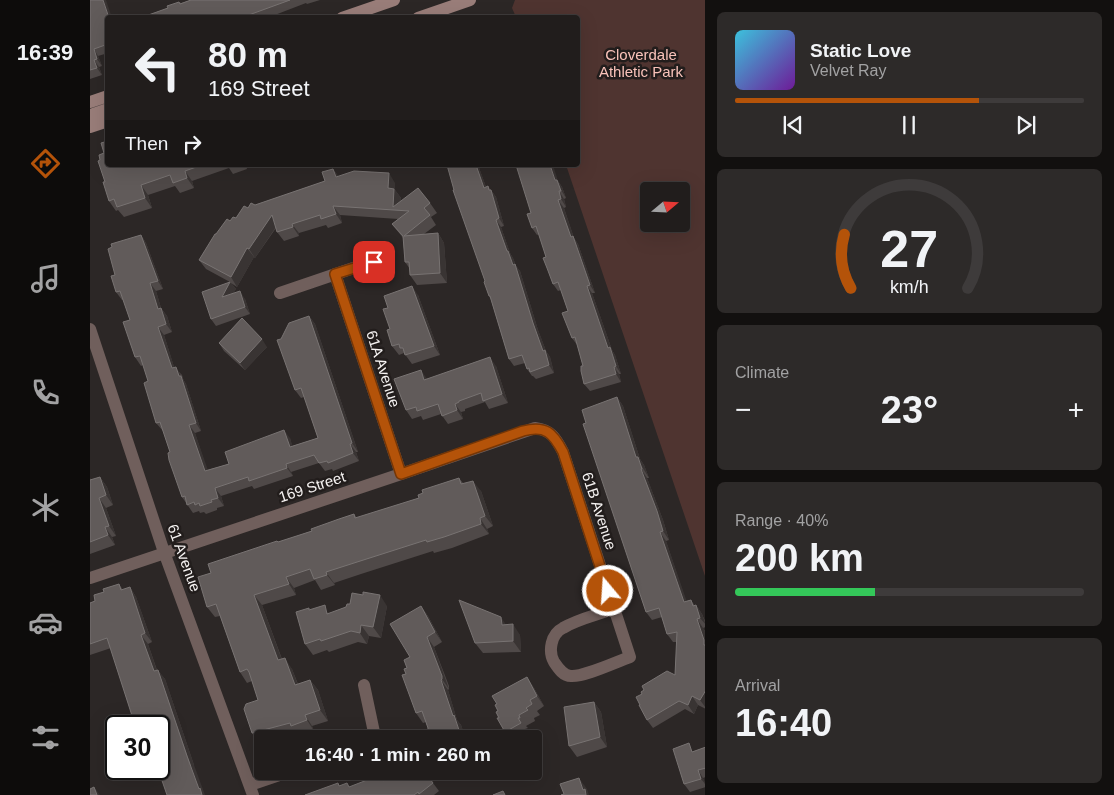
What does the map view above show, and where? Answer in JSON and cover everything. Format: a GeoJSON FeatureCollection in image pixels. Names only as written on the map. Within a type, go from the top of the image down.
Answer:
{"type":"FeatureCollection","features":[{"type":"Feature","properties":{"kind":"main road"},"geometry":{"type":"LineString","coordinates":[[351,15],[394,0]]}},
{"type":"Feature","properties":{"kind":"main road"},"geometry":{"type":"LineString","coordinates":[[427,15],[470,0]]}},
{"type":"Feature","properties":{"kind":"main road"},"geometry":{"type":"LineString","coordinates":[[90,102],[105,97]]}},
{"type":"Feature","properties":{"kind":"main road"},"geometry":{"type":"LineString","coordinates":[[90,114],[105,109]]}},
{"type":"Feature","properties":{"kind":"main road"},"geometry":{"type":"LineString","coordinates":[[90,127],[105,122]]}},
{"type":"Feature","properties":{"kind":"street"},"geometry":{"type":"LineString","coordinates":[[280,293],[374,262]]}},
{"type":"Feature","properties":{"kind":"street","name":"61A Avenue"},"geometry":{"type":"LineString","coordinates":[[335,274],[401,474]]}},
{"type":"Feature","properties":{"kind":"street","name":"61 Avenue"},"geometry":{"type":"LineString","coordinates":[[90,329],[164,552],[252,790]]}},
{"type":"Feature","properties":{"kind":"street","name":"169 Street"},"geometry":{"type":"LineString","coordinates":[[90,578],[523,431],[535,428],[544,429]]}},
{"type":"Feature","properties":{"kind":"street","name":"61B Avenue"},"geometry":{"type":"LineString","coordinates":[[544,429],[556,437],[563,452],[630,657],[580,675],[569,676],[560,671],[553,659],[551,647],[554,636],[562,628],[614,609]]}},
{"type":"Feature","properties":{"kind":"street"},"geometry":{"type":"LineString","coordinates":[[364,684],[374,730]]}},
{"type":"Feature","properties":{"kind":"street"},"geometry":{"type":"LineString","coordinates":[[252,790],[273,780]]}},
{"type":"Feature","properties":{"kind":"green space","name":"Cloverdale Athletic Park"},"geometry":{"type":"Polygon","coordinates":[[[515,0],[705,0],[705,576],[567,167],[580,167],[580,15],[515,15],[512,8],[515,0]]]}},
{"type":"Feature","properties":{"kind":"building"},"geometry":{"type":"Polygon","coordinates":[[[90,0],[103,0],[108,15],[105,15],[105,45],[94,49],[97,59],[94,60],[97,68],[90,70],[90,0]]]}},
{"type":"Feature","properties":{"kind":"building"},"geometry":{"type":"Polygon","coordinates":[[[191,0],[290,0],[249,15],[148,15],[168,8],[167,6],[179,2],[180,4],[191,0]]]}},
{"type":"Feature","properties":{"kind":"building"},"geometry":{"type":"Polygon","coordinates":[[[105,142],[105,167],[196,167],[185,171],[187,178],[173,183],[170,175],[141,185],[145,198],[117,207],[114,199],[109,201],[103,182],[105,182],[98,161],[100,160],[99,155],[104,153],[101,143],[105,142]]]}},
{"type":"Feature","properties":{"kind":"building"},"geometry":{"type":"Polygon","coordinates":[[[448,167],[477,167],[484,188],[488,186],[489,190],[491,190],[499,218],[496,220],[513,265],[515,264],[533,323],[543,351],[545,350],[549,365],[530,372],[522,355],[509,359],[448,167]]]}},
{"type":"Feature","properties":{"kind":"building"},"geometry":{"type":"Polygon","coordinates":[[[517,167],[551,167],[561,191],[559,191],[561,199],[558,200],[590,285],[587,286],[608,348],[610,347],[616,366],[614,367],[616,374],[584,384],[581,371],[581,366],[583,366],[575,337],[572,338],[562,313],[568,311],[558,282],[553,284],[543,258],[546,257],[536,226],[532,228],[527,214],[531,213],[517,167]]]}},
{"type":"Feature","properties":{"kind":"building"},"geometry":{"type":"Polygon","coordinates":[[[333,169],[336,177],[354,171],[389,173],[388,188],[394,189],[393,207],[418,188],[430,203],[424,208],[430,215],[404,236],[438,233],[440,273],[410,275],[409,262],[405,262],[403,236],[392,224],[409,211],[333,206],[336,214],[321,219],[320,215],[292,224],[293,227],[277,232],[272,215],[249,249],[247,248],[231,277],[199,260],[227,219],[230,221],[233,217],[236,218],[244,206],[248,208],[251,203],[255,205],[325,181],[322,172],[333,169]]]}},
{"type":"Feature","properties":{"kind":"building"},"geometry":{"type":"Polygon","coordinates":[[[141,235],[158,281],[150,283],[158,309],[161,308],[166,324],[158,327],[172,368],[176,367],[179,376],[181,376],[196,423],[189,425],[205,471],[229,464],[225,452],[284,430],[290,447],[318,438],[301,388],[295,390],[277,340],[281,339],[289,323],[309,316],[352,443],[350,444],[353,453],[328,463],[327,461],[319,463],[314,455],[286,464],[287,468],[249,481],[248,477],[215,488],[218,498],[211,500],[212,502],[200,506],[199,503],[195,505],[194,502],[187,505],[185,496],[182,497],[169,460],[168,453],[170,452],[160,422],[156,423],[144,383],[148,381],[140,356],[135,357],[123,322],[130,320],[120,291],[116,292],[111,276],[115,275],[108,249],[112,247],[111,244],[141,235]]]}},
{"type":"Feature","properties":{"kind":"building"},"geometry":{"type":"Polygon","coordinates":[[[230,282],[222,297],[240,291],[245,307],[211,319],[202,292],[230,282]]]}},
{"type":"Feature","properties":{"kind":"building"},"geometry":{"type":"Polygon","coordinates":[[[412,286],[434,346],[405,355],[403,348],[400,348],[399,344],[392,346],[387,330],[390,329],[383,309],[388,308],[384,296],[412,286]]]}},
{"type":"Feature","properties":{"kind":"building"},"geometry":{"type":"Polygon","coordinates":[[[242,318],[262,339],[240,363],[219,343],[242,318]]]}},
{"type":"Feature","properties":{"kind":"building"},"geometry":{"type":"Polygon","coordinates":[[[490,357],[502,394],[483,401],[481,393],[459,401],[455,404],[457,410],[442,416],[438,404],[417,411],[416,407],[406,410],[394,379],[421,370],[424,380],[490,357]]]}},
{"type":"Feature","properties":{"kind":"building"},"geometry":{"type":"Polygon","coordinates":[[[617,397],[636,457],[638,457],[657,511],[663,531],[660,532],[684,602],[691,600],[693,606],[696,605],[700,618],[697,619],[705,645],[705,692],[700,700],[692,696],[688,705],[679,701],[647,720],[636,697],[642,694],[641,692],[644,690],[642,686],[667,671],[675,675],[677,632],[667,634],[659,608],[646,612],[583,424],[586,423],[582,410],[617,397]]]}},
{"type":"Feature","properties":{"kind":"building"},"geometry":{"type":"Polygon","coordinates":[[[100,477],[106,495],[99,498],[109,526],[105,527],[108,535],[90,542],[90,480],[100,477]]]}},
{"type":"Feature","properties":{"kind":"building"},"geometry":{"type":"Polygon","coordinates":[[[459,478],[461,484],[473,481],[485,516],[480,518],[481,524],[326,572],[327,575],[314,579],[310,569],[286,577],[289,584],[254,595],[278,660],[285,658],[295,685],[310,680],[320,710],[305,715],[307,720],[291,726],[290,723],[263,730],[254,730],[252,733],[244,709],[246,704],[258,700],[249,672],[247,669],[240,672],[216,604],[207,607],[198,577],[211,573],[208,564],[312,531],[311,529],[354,514],[355,518],[419,498],[418,495],[423,493],[422,490],[459,478]]]}},
{"type":"Feature","properties":{"kind":"building"},"geometry":{"type":"Polygon","coordinates":[[[119,584],[121,590],[130,587],[145,633],[141,635],[154,671],[158,670],[202,795],[167,795],[162,780],[170,780],[170,715],[132,715],[107,638],[90,644],[90,603],[95,601],[94,595],[104,592],[103,589],[119,584]]]}},
{"type":"Feature","properties":{"kind":"building"},"geometry":{"type":"Polygon","coordinates":[[[363,592],[380,595],[373,627],[361,625],[360,633],[351,631],[305,644],[296,612],[325,605],[327,614],[350,604],[352,593],[363,595],[363,592]]]}},
{"type":"Feature","properties":{"kind":"building"},"geometry":{"type":"Polygon","coordinates":[[[459,600],[501,617],[502,625],[513,624],[513,641],[475,643],[459,600]]]}},
{"type":"Feature","properties":{"kind":"building"},"geometry":{"type":"Polygon","coordinates":[[[421,606],[435,632],[427,637],[459,730],[428,730],[422,711],[416,713],[402,675],[406,674],[404,669],[407,668],[404,660],[410,657],[390,624],[421,606]]]}},
{"type":"Feature","properties":{"kind":"building"},"geometry":{"type":"Polygon","coordinates":[[[527,677],[537,696],[530,700],[532,704],[526,708],[528,710],[519,715],[520,718],[518,718],[521,723],[509,730],[504,730],[497,718],[499,718],[496,712],[498,711],[495,705],[497,704],[492,696],[527,677]]]}},
{"type":"Feature","properties":{"kind":"building"},"geometry":{"type":"Polygon","coordinates":[[[594,702],[600,737],[569,746],[564,707],[594,702]]]}},
{"type":"Feature","properties":{"kind":"building"},"geometry":{"type":"Polygon","coordinates":[[[689,743],[692,752],[705,747],[705,768],[698,770],[701,779],[684,784],[673,749],[689,743]]]}},
{"type":"Feature","properties":{"kind":"building"},"geometry":{"type":"Polygon","coordinates":[[[579,778],[586,795],[561,795],[564,794],[560,784],[579,778]]]}},
{"type":"Feature","properties":{"kind":"building"},"geometry":{"type":"Polygon","coordinates":[[[367,780],[431,780],[433,783],[419,794],[418,792],[414,795],[305,795],[338,783],[339,786],[347,783],[349,787],[367,780]]]}},
{"type":"Feature","properties":{"kind":"building"},"geometry":{"type":"Polygon","coordinates":[[[94,787],[97,795],[90,795],[90,789],[94,787]]]}},
{"type":"Feature","properties":{"kind":"building"},"geometry":{"type":"Polygon","coordinates":[[[503,791],[505,795],[493,795],[503,791]]]}},
{"type":"Feature","properties":{"kind":"route"},"geometry":{"type":"LineString","coordinates":[[374,262],[335,274],[401,474],[523,431],[535,428],[544,429],[556,437],[563,452],[608,591]]}}]}
